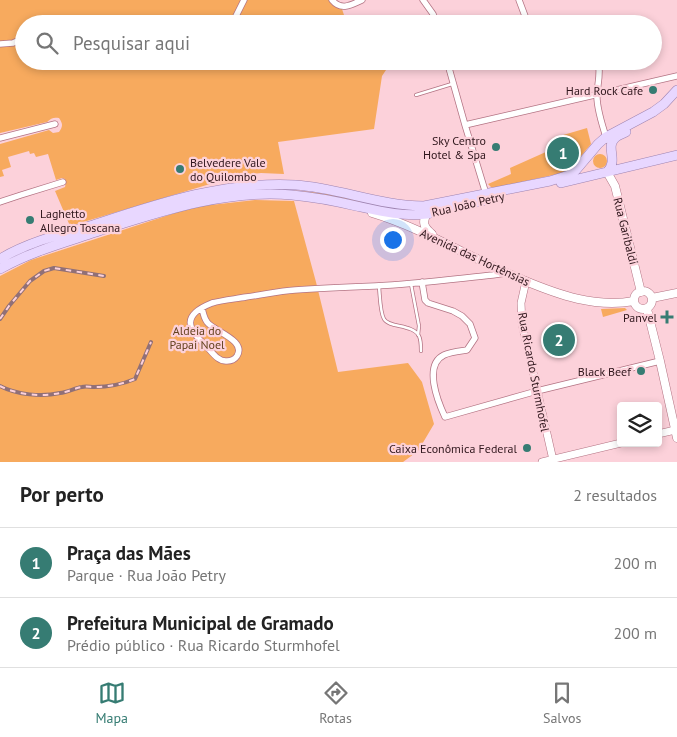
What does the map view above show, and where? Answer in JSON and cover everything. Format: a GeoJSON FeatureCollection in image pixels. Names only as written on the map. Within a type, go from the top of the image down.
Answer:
{"type":"FeatureCollection","features":[{"type":"Feature","properties":{"kind":"main road","name":"Rua João Petry"},"geometry":{"type":"LineString","coordinates":[[337,202],[417,215],[426,210],[486,194],[560,178],[576,170],[606,137],[653,112],[664,104],[677,90]]}},
{"type":"Feature","properties":{"kind":"main road"},"geometry":{"type":"LineString","coordinates":[[611,153],[603,149],[595,150],[588,159],[589,167],[602,173],[612,166],[611,153],[613,141],[660,112],[677,96]]}},
{"type":"Feature","properties":{"kind":"main road","name":"Rua João Petry"},"geometry":{"type":"LineString","coordinates":[[426,210],[602,173],[677,155]]}},
{"type":"Feature","properties":{"kind":"main road","name":"Rua Garibaldi"},"geometry":{"type":"LineString","coordinates":[[602,173],[615,186],[641,292]]}},
{"type":"Feature","properties":{"kind":"main road"},"geometry":{"type":"LineString","coordinates":[[0,259],[35,242],[191,195],[232,187],[257,185],[306,186],[339,191],[426,210],[425,227],[441,242]]}},
{"type":"Feature","properties":{"kind":"main road","name":"Avenida das Hortênsias"},"geometry":{"type":"LineString","coordinates":[[0,269],[13,261],[53,246],[184,206],[215,200],[265,195],[289,195],[337,202],[401,223],[506,273],[584,301],[598,303],[634,301]]}},
{"type":"Feature","properties":{"kind":"main road"},"geometry":{"type":"LineString","coordinates":[[641,292],[648,292],[652,298],[652,304],[647,309],[639,308],[634,301],[641,292]]}},
{"type":"Feature","properties":{"kind":"main road"},"geometry":{"type":"LineString","coordinates":[[652,298],[677,292]]}},
{"type":"Feature","properties":{"kind":"main road"},"geometry":{"type":"LineString","coordinates":[[647,309],[676,434]]}},
{"type":"Feature","properties":{"kind":"street"},"geometry":{"type":"LineString","coordinates":[[236,15],[244,0]]}},
{"type":"Feature","properties":{"kind":"street"},"geometry":{"type":"LineString","coordinates":[[332,0],[337,6],[343,7],[362,0]]}},
{"type":"Feature","properties":{"kind":"street"},"geometry":{"type":"LineString","coordinates":[[423,0],[433,15]]}},
{"type":"Feature","properties":{"kind":"street"},"geometry":{"type":"LineString","coordinates":[[519,0],[525,15]]}},
{"type":"Feature","properties":{"kind":"street"},"geometry":{"type":"LineString","coordinates":[[0,44],[15,42]]}},
{"type":"Feature","properties":{"kind":"street"},"geometry":{"type":"LineString","coordinates":[[450,70],[486,194]]}},
{"type":"Feature","properties":{"kind":"street"},"geometry":{"type":"LineString","coordinates":[[599,70],[597,95],[602,126],[611,153]]}},
{"type":"Feature","properties":{"kind":"street"},"geometry":{"type":"LineString","coordinates":[[465,125],[677,76]]}},
{"type":"Feature","properties":{"kind":"street"},"geometry":{"type":"LineString","coordinates":[[0,138],[55,124]]}},
{"type":"Feature","properties":{"kind":"street"},"geometry":{"type":"LineString","coordinates":[[0,202],[63,182]]}},
{"type":"Feature","properties":{"kind":"street"},"geometry":{"type":"LineString","coordinates":[[202,308],[208,324],[232,339],[237,346],[237,356],[227,362],[221,360],[199,340],[190,327],[190,320],[196,311],[202,308],[213,303],[293,290],[379,286],[506,273]]}},
{"type":"Feature","properties":{"kind":"street","name":"Rua Ricardo Sturmhofel"},"geometry":{"type":"LineString","coordinates":[[526,281],[522,296],[522,324],[553,461]]}},
{"type":"Feature","properties":{"kind":"street"},"geometry":{"type":"LineString","coordinates":[[422,282],[425,300],[428,303],[462,316],[470,324],[475,338],[468,350],[443,355],[432,372],[438,403],[444,417],[537,391],[660,361]]}},
{"type":"Feature","properties":{"kind":"street"},"geometry":{"type":"LineString","coordinates":[[662,434],[676,434]]}},
{"type":"Feature","properties":{"kind":"street"},"geometry":{"type":"LineString","coordinates":[[542,462],[553,461],[617,444]]}},
{"type":"Feature","properties":{"kind":"lane"},"geometry":{"type":"LineString","coordinates":[[416,95],[454,84]]}},
{"type":"Feature","properties":{"kind":"lane"},"geometry":{"type":"LineString","coordinates":[[411,283],[421,352]]}},
{"type":"Feature","properties":{"kind":"lane"},"geometry":{"type":"LineString","coordinates":[[379,286],[382,316],[385,321],[418,334]]}},
{"type":"Feature","properties":{"kind":"green space"},"geometry":{"type":"Polygon","coordinates":[[[0,0],[330,0],[342,9],[344,15],[15,15],[15,70],[386,70],[382,76],[374,129],[278,142],[284,174],[261,173],[240,175],[70,226],[55,191],[65,187],[66,182],[62,178],[56,180],[48,154],[36,157],[34,153],[30,154],[29,151],[8,157],[11,167],[2,170],[4,176],[0,177],[0,144],[49,130],[53,133],[59,132],[62,125],[59,118],[0,133],[0,0]]]}},
{"type":"Feature","properties":{"kind":"green space"},"geometry":{"type":"Polygon","coordinates":[[[587,128],[591,144],[562,173],[494,188],[488,184],[511,174],[510,168],[557,147],[553,138],[587,128]]]}},
{"type":"Feature","properties":{"kind":"green space"},"geometry":{"type":"Polygon","coordinates":[[[600,154],[605,156],[607,161],[605,166],[600,168],[595,166],[593,161],[595,156],[600,154]]]}},
{"type":"Feature","properties":{"kind":"green space"},"geometry":{"type":"Polygon","coordinates":[[[262,190],[320,193],[391,207],[422,209],[422,211],[376,207],[315,194],[255,192],[226,195],[173,206],[61,239],[23,253],[0,265],[0,262],[39,245],[163,206],[212,195],[262,190]]]}},
{"type":"Feature","properties":{"kind":"green space","name":"Aldeia do Papai Noel"},"geometry":{"type":"Polygon","coordinates":[[[255,200],[294,201],[338,372],[408,363],[422,382],[434,424],[418,451],[403,462],[0,462],[0,276],[31,260],[178,212],[202,206],[255,200]]]}},
{"type":"Feature","properties":{"kind":"green space"},"geometry":{"type":"Polygon","coordinates":[[[625,308],[627,310],[603,317],[601,309],[625,308]]]}},
{"type":"Feature","properties":{"kind":"railway"},"geometry":{"type":"LineString","coordinates":[[0,319],[30,281],[44,271],[54,268],[104,276]]}},
{"type":"Feature","properties":{"kind":"railway"},"geometry":{"type":"LineString","coordinates":[[0,386],[22,393],[45,395],[77,388],[115,385],[126,382],[135,379],[151,342]]}},
{"type":"Feature","properties":{"kind":"place","name":"Hard Rock Cafe"},"geometry":{"type":"Point","coordinates":[653,90]}},
{"type":"Feature","properties":{"kind":"place","name":"Sky Centro Hotel & Spa"},"geometry":{"type":"Point","coordinates":[496,147]}},
{"type":"Feature","properties":{"kind":"place","name":"Praça das Mães"},"geometry":{"type":"Point","coordinates":[563,153]}},
{"type":"Feature","properties":{"kind":"place","name":"Belvedere Vale do Quilombo"},"geometry":{"type":"Point","coordinates":[180,169]}},
{"type":"Feature","properties":{"kind":"place","name":"Laghetto Allegro Toscana"},"geometry":{"type":"Point","coordinates":[30,220]}},
{"type":"Feature","properties":{"kind":"place","name":"Panvel"},"geometry":{"type":"Point","coordinates":[667,317]}},
{"type":"Feature","properties":{"kind":"place","name":"Prefeitura Municipal de Gramado"},"geometry":{"type":"Point","coordinates":[559,340]}},
{"type":"Feature","properties":{"kind":"place","name":"Black Beef"},"geometry":{"type":"Point","coordinates":[641,371]}},
{"type":"Feature","properties":{"kind":"place","name":"Caixa Econômica Federal"},"geometry":{"type":"Point","coordinates":[527,448]}}]}
